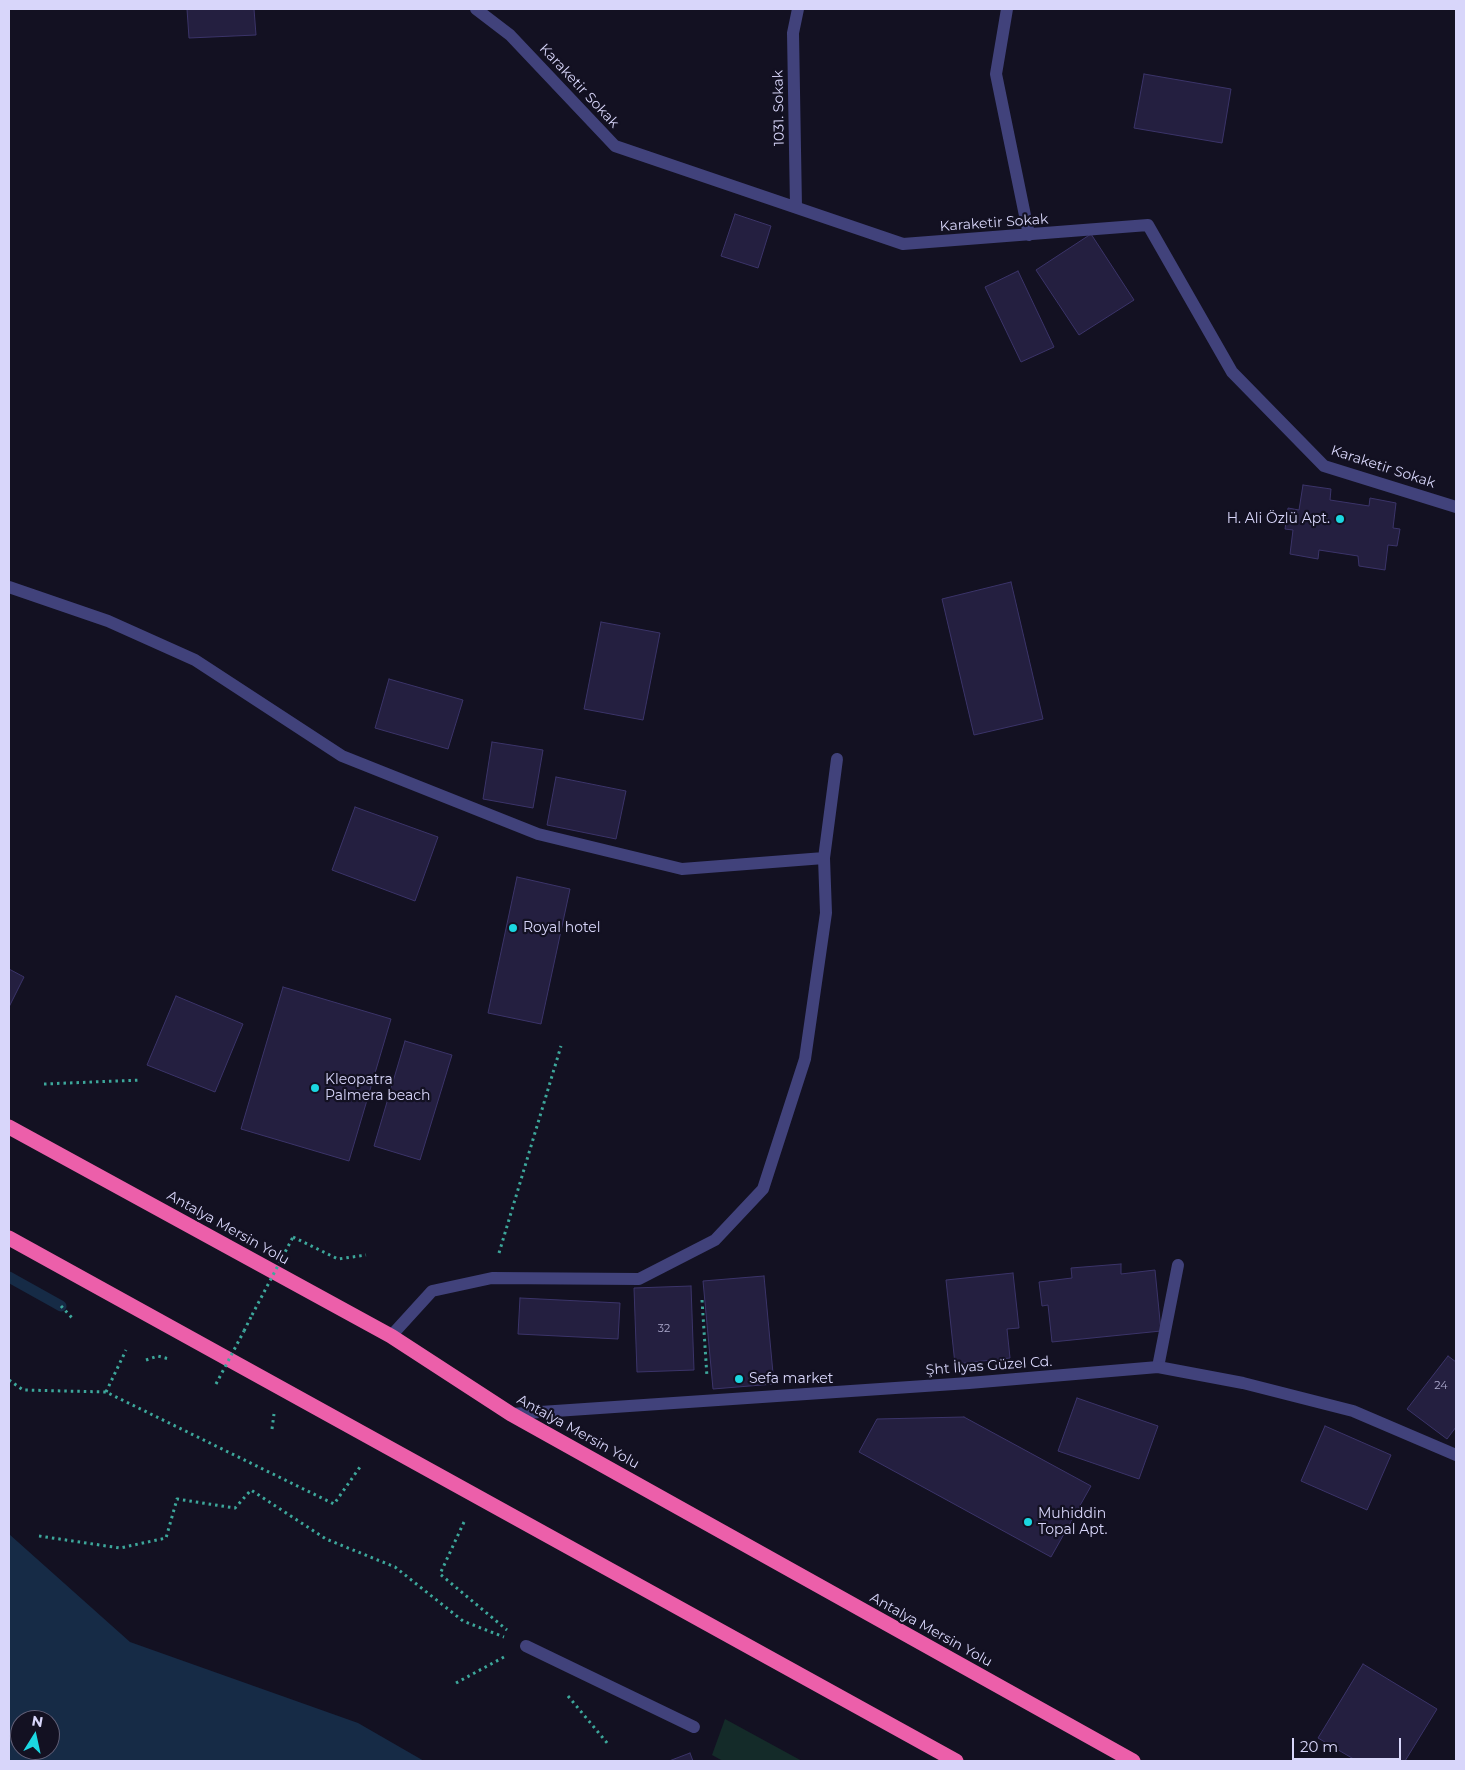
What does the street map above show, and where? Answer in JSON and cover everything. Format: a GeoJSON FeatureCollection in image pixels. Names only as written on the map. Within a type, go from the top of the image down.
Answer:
{"type":"FeatureCollection","features":[{"type":"Feature","properties":{"kind":"highway","name":"Antalya Mersin Yolu"},"geometry":{"type":"LineString","coordinates":[[9,1128],[391,1336],[511,1414],[1133,1761]]}},
{"type":"Feature","properties":{"kind":"highway"},"geometry":{"type":"LineString","coordinates":[[9,1238],[956,1761]]}},
{"type":"Feature","properties":{"kind":"street","name":"Karaketir Sokak"},"geometry":{"type":"LineString","coordinates":[[476,9],[510,35],[616,146],[903,244],[1148,225],[1232,372],[1324,466],[1456,506]]}},
{"type":"Feature","properties":{"kind":"street","name":"1031. Sokak"},"geometry":{"type":"LineString","coordinates":[[796,207],[793,33],[798,9]]}},
{"type":"Feature","properties":{"kind":"street"},"geometry":{"type":"LineString","coordinates":[[1007,9],[996,74],[1029,235]]}},
{"type":"Feature","properties":{"kind":"street"},"geometry":{"type":"LineString","coordinates":[[9,588],[108,621],[194,660],[342,756],[538,834],[682,869],[824,858]]}},
{"type":"Feature","properties":{"kind":"street"},"geometry":{"type":"LineString","coordinates":[[391,1336],[432,1291],[492,1278],[639,1279],[715,1240],[763,1189],[805,1059],[826,913],[824,858],[837,759]]}},
{"type":"Feature","properties":{"kind":"street"},"geometry":{"type":"LineString","coordinates":[[1158,1368],[1178,1265]]}},
{"type":"Feature","properties":{"kind":"street","name":"Şht İlyas Güzel Cd."},"geometry":{"type":"LineString","coordinates":[[511,1414],[1158,1368],[1243,1383],[1353,1411],[1456,1455]]}},
{"type":"Feature","properties":{"kind":"street"},"geometry":{"type":"LineString","coordinates":[[526,1646],[694,1727]]}},
{"type":"Feature","properties":{"kind":"path"},"geometry":{"type":"LineString","coordinates":[[499,1254],[561,1046]]}},
{"type":"Feature","properties":{"kind":"path"},"geometry":{"type":"LineString","coordinates":[[44,1084],[141,1080]]}},
{"type":"Feature","properties":{"kind":"path"},"geometry":{"type":"LineString","coordinates":[[216,1384],[293,1236],[338,1259],[366,1256]]}},
{"type":"Feature","properties":{"kind":"path"},"geometry":{"type":"LineString","coordinates":[[702,1300],[707,1373]]}},
{"type":"Feature","properties":{"kind":"path"},"geometry":{"type":"LineString","coordinates":[[60,1306],[74,1320]]}},
{"type":"Feature","properties":{"kind":"path"},"geometry":{"type":"LineString","coordinates":[[106,1392],[126,1350]]}},
{"type":"Feature","properties":{"kind":"path"},"geometry":{"type":"LineString","coordinates":[[146,1360],[158,1356],[171,1360]]}},
{"type":"Feature","properties":{"kind":"path"},"geometry":{"type":"LineString","coordinates":[[9,1380],[24,1390],[106,1392],[334,1504],[360,1467]]}},
{"type":"Feature","properties":{"kind":"path"},"geometry":{"type":"LineString","coordinates":[[39,1536],[120,1548],[166,1538],[177,1499],[235,1508],[251,1490],[326,1539],[395,1567],[462,1621],[526,1646]]}},
{"type":"Feature","properties":{"kind":"path"},"geometry":{"type":"LineString","coordinates":[[456,1682],[526,1646]]}},
{"type":"Feature","properties":{"kind":"green space"},"geometry":{"type":"Polygon","coordinates":[[[725,1719],[802,1761],[723,1761],[712,1755],[725,1719]]]}},
{"type":"Feature","properties":{"kind":"water"},"geometry":{"type":"Polygon","coordinates":[[[9,1534],[130,1642],[358,1723],[424,1761],[9,1761],[9,1534]]]}},
{"type":"Feature","properties":{"kind":"building"},"geometry":{"type":"Polygon","coordinates":[[[187,9],[254,9],[256,35],[189,38],[187,9]]]}},
{"type":"Feature","properties":{"kind":"building"},"geometry":{"type":"Polygon","coordinates":[[[1144,74],[1231,89],[1222,143],[1134,128],[1144,74]]]}},
{"type":"Feature","properties":{"kind":"building"},"geometry":{"type":"Polygon","coordinates":[[[735,214],[771,226],[758,268],[721,256],[735,214]]]}},
{"type":"Feature","properties":{"kind":"building"},"geometry":{"type":"Polygon","coordinates":[[[1091,234],[1134,300],[1079,335],[1036,270],[1091,234]]]}},
{"type":"Feature","properties":{"kind":"building"},"geometry":{"type":"Polygon","coordinates":[[[1018,271],[1054,347],[1021,362],[985,287],[1018,271]]]}},
{"type":"Feature","properties":{"kind":"building","name":"H. Ali Özlü Apt."},"geometry":{"type":"Polygon","coordinates":[[[1303,485],[1331,489],[1330,500],[1369,506],[1370,498],[1396,503],[1393,528],[1400,529],[1397,546],[1388,545],[1385,570],[1359,566],[1358,556],[1319,550],[1318,559],[1290,554],[1293,530],[1285,529],[1288,508],[1299,510],[1303,485]]]}},
{"type":"Feature","properties":{"kind":"building"},"geometry":{"type":"Polygon","coordinates":[[[1011,582],[1043,719],[974,735],[942,599],[1011,582]]]}},
{"type":"Feature","properties":{"kind":"building"},"geometry":{"type":"Polygon","coordinates":[[[601,622],[660,633],[643,720],[584,709],[601,622]]]}},
{"type":"Feature","properties":{"kind":"building"},"geometry":{"type":"Polygon","coordinates":[[[389,679],[463,700],[448,749],[375,728],[389,679]]]}},
{"type":"Feature","properties":{"kind":"building"},"geometry":{"type":"Polygon","coordinates":[[[492,742],[543,750],[533,808],[483,799],[492,742]]]}},
{"type":"Feature","properties":{"kind":"building"},"geometry":{"type":"Polygon","coordinates":[[[556,777],[626,791],[616,839],[547,825],[556,777]]]}},
{"type":"Feature","properties":{"kind":"building"},"geometry":{"type":"Polygon","coordinates":[[[355,807],[438,837],[415,901],[332,870],[355,807]]]}},
{"type":"Feature","properties":{"kind":"building"},"geometry":{"type":"Polygon","coordinates":[[[517,877],[570,889],[541,1024],[488,1013],[517,877]]]}},
{"type":"Feature","properties":{"kind":"building"},"geometry":{"type":"Polygon","coordinates":[[[9,969],[24,977],[9,1007],[9,969]]]}},
{"type":"Feature","properties":{"kind":"building"},"geometry":{"type":"Polygon","coordinates":[[[283,987],[391,1019],[349,1161],[241,1129],[283,987]]]}},
{"type":"Feature","properties":{"kind":"building"},"geometry":{"type":"Polygon","coordinates":[[[176,996],[243,1024],[215,1092],[147,1065],[176,996]]]}},
{"type":"Feature","properties":{"kind":"building"},"geometry":{"type":"Polygon","coordinates":[[[405,1041],[452,1055],[420,1160],[374,1146],[405,1041]]]}},
{"type":"Feature","properties":{"kind":"building"},"geometry":{"type":"Polygon","coordinates":[[[1121,1264],[1121,1274],[1155,1270],[1161,1331],[1052,1342],[1048,1305],[1042,1306],[1039,1282],[1072,1278],[1071,1268],[1121,1264]]]}},
{"type":"Feature","properties":{"kind":"building"},"geometry":{"type":"Polygon","coordinates":[[[1013,1273],[1019,1328],[1007,1329],[1010,1358],[955,1364],[946,1280],[1013,1273]]]}},
{"type":"Feature","properties":{"kind":"building"},"geometry":{"type":"Polygon","coordinates":[[[764,1276],[774,1384],[713,1389],[703,1281],[764,1276]]]}},
{"type":"Feature","properties":{"kind":"building"},"geometry":{"type":"Polygon","coordinates":[[[691,1286],[694,1370],[637,1372],[634,1288],[691,1286]]]}},
{"type":"Feature","properties":{"kind":"building"},"geometry":{"type":"Polygon","coordinates":[[[520,1298],[620,1303],[618,1339],[518,1334],[520,1298]]]}},
{"type":"Feature","properties":{"kind":"building"},"geometry":{"type":"Polygon","coordinates":[[[1448,1356],[1456,1362],[1456,1427],[1447,1439],[1407,1409],[1448,1356]]]}},
{"type":"Feature","properties":{"kind":"building"},"geometry":{"type":"Polygon","coordinates":[[[1077,1398],[1158,1426],[1139,1479],[1058,1451],[1077,1398]]]}},
{"type":"Feature","properties":{"kind":"building","name":"Muhiddin Topal Apt."},"geometry":{"type":"Polygon","coordinates":[[[964,1417],[1091,1486],[1051,1557],[859,1452],[877,1419],[964,1417]]]}},
{"type":"Feature","properties":{"kind":"building"},"geometry":{"type":"Polygon","coordinates":[[[1325,1426],[1391,1455],[1367,1510],[1301,1481],[1325,1426]]]}},
{"type":"Feature","properties":{"kind":"building"},"geometry":{"type":"Polygon","coordinates":[[[1363,1664],[1437,1709],[1405,1761],[1357,1761],[1318,1738],[1363,1664]]]}},
{"type":"Feature","properties":{"kind":"building"},"geometry":{"type":"Polygon","coordinates":[[[690,1753],[693,1761],[669,1761],[690,1753]]]}},
{"type":"Feature","properties":{"kind":"waterway"},"geometry":{"type":"LineString","coordinates":[[9,1277],[61,1306]]}},
{"type":"Feature","properties":{"kind":"place","name":"H. Ali Özlü Apt."},"geometry":{"type":"Point","coordinates":[1340,519]}},
{"type":"Feature","properties":{"kind":"place","name":"Royal hotel"},"geometry":{"type":"Point","coordinates":[513,928]}},
{"type":"Feature","properties":{"kind":"place","name":"Kleopatra Palmera beach"},"geometry":{"type":"Point","coordinates":[315,1088]}},
{"type":"Feature","properties":{"kind":"place","name":"Sefa market"},"geometry":{"type":"Point","coordinates":[739,1379]}},
{"type":"Feature","properties":{"kind":"place","name":"Muhiddin Topal Apt."},"geometry":{"type":"Point","coordinates":[1028,1522]}}]}
